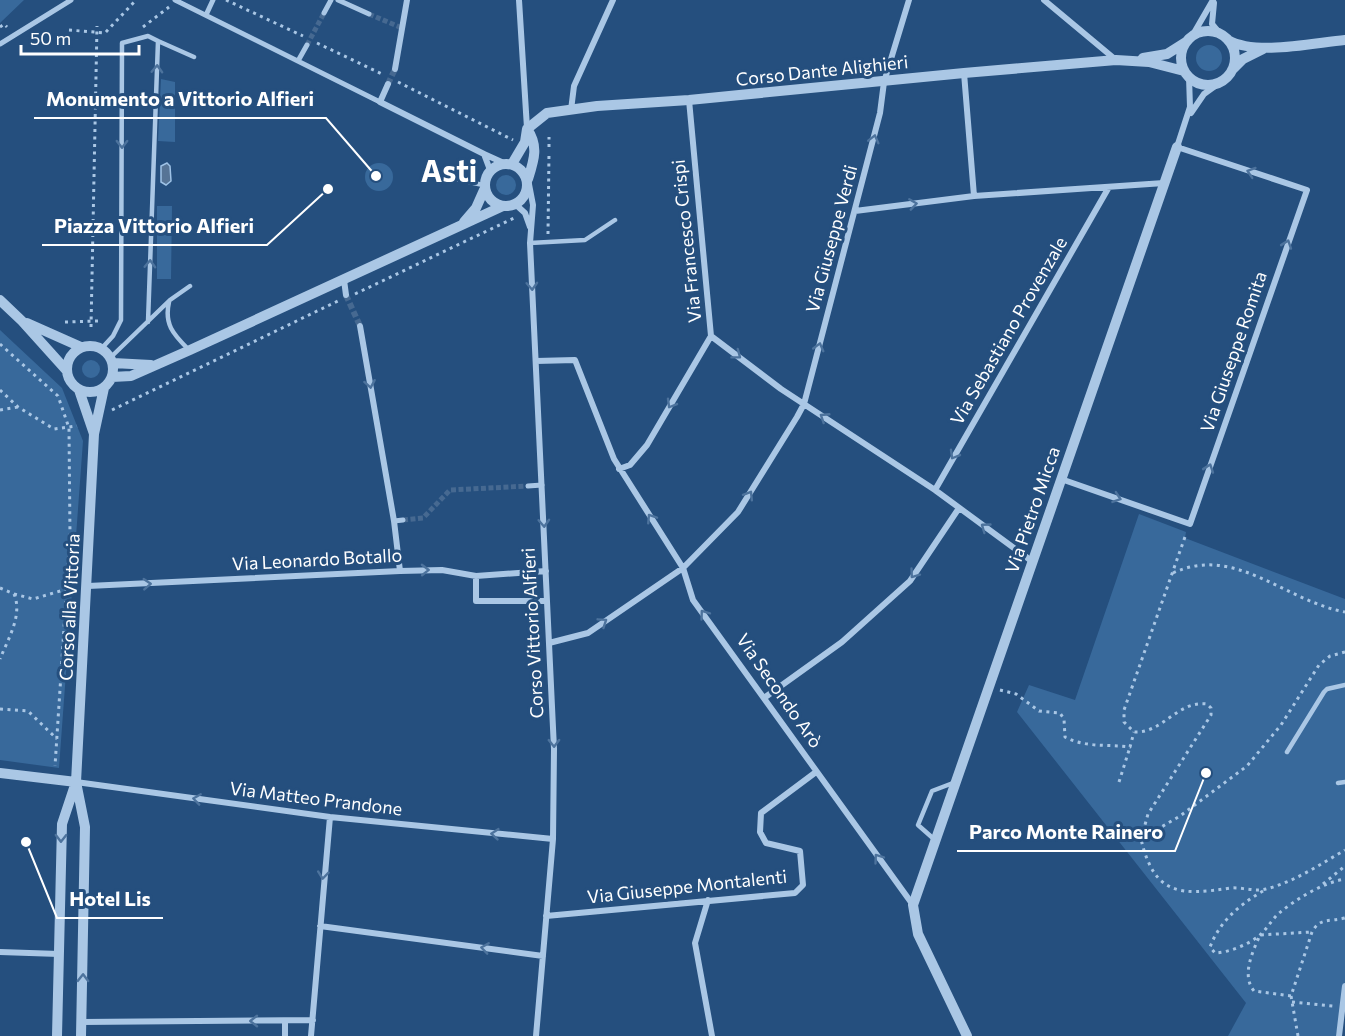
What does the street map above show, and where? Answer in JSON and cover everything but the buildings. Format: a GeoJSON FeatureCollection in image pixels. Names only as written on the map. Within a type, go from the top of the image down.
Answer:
{"type":"FeatureCollection","features":[{"type":"Feature","properties":{"kind":"street"},"geometry":{"type":"LineString","coordinates":[[0,44],[71,0]]}},
{"type":"Feature","properties":{"kind":"street"},"geometry":{"type":"LineString","coordinates":[[206,15],[213,0]]}},
{"type":"Feature","properties":{"kind":"street"},"geometry":{"type":"LineString","coordinates":[[324,13],[331,0]]}},
{"type":"Feature","properties":{"kind":"street"},"geometry":{"type":"LineString","coordinates":[[338,0],[369,14]]}},
{"type":"Feature","properties":{"kind":"street"},"geometry":{"type":"LineString","coordinates":[[395,69],[407,0]]}},
{"type":"Feature","properties":{"kind":"street","name":"Corso Vittorio Alfieri"},"geometry":{"type":"LineString","coordinates":[[509,164],[525,142],[527,129],[519,0]]}},
{"type":"Feature","properties":{"kind":"street"},"geometry":{"type":"LineString","coordinates":[[571,110],[574,86],[613,0]]}},
{"type":"Feature","properties":{"kind":"street","name":"Via Giuseppe Verdi"},"geometry":{"type":"LineString","coordinates":[[549,643],[588,633],[683,568],[738,512],[804,404],[880,113],[884,82],[909,0]]}},
{"type":"Feature","properties":{"kind":"street"},"geometry":{"type":"LineString","coordinates":[[1044,0],[1120,60]]}},
{"type":"Feature","properties":{"kind":"street"},"geometry":{"type":"LineString","coordinates":[[1214,0],[1212,24],[1224,37],[1234,55],[1226,77]]}},
{"type":"Feature","properties":{"kind":"street"},"geometry":{"type":"LineString","coordinates":[[1214,0],[1181,58],[1187,74],[1206,85],[1226,77],[1243,59],[1269,47]]}},
{"type":"Feature","properties":{"kind":"street"},"geometry":{"type":"LineString","coordinates":[[102,348],[112,360],[112,377],[131,376],[509,204],[526,194],[528,179],[522,169],[484,154],[176,1]]}},
{"type":"Feature","properties":{"kind":"street"},"geometry":{"type":"LineString","coordinates":[[1190,39],[1205,32],[1241,45],[1269,47],[1345,40]]}},
{"type":"Feature","properties":{"kind":"street","name":"Corso Dante Alighieri"},"geometry":{"type":"LineString","coordinates":[[527,129],[547,113],[1120,60],[1167,54],[1190,39]]}},
{"type":"Feature","properties":{"kind":"street"},"geometry":{"type":"LineString","coordinates":[[298,61],[307,45]]}},
{"type":"Feature","properties":{"kind":"street","name":"Corso Dante Alighieri"},"geometry":{"type":"LineString","coordinates":[[1120,60],[1149,62],[1187,74]]}},
{"type":"Feature","properties":{"kind":"street"},"geometry":{"type":"LineString","coordinates":[[964,73],[974,196]]}},
{"type":"Feature","properties":{"kind":"street","name":"Via Pietro Micca"},"geometry":{"type":"LineString","coordinates":[[912,905],[1185,124],[1191,101],[1187,74]]}},
{"type":"Feature","properties":{"kind":"street","name":"Via Pietro Micca"},"geometry":{"type":"LineString","coordinates":[[1185,124],[1204,94],[1226,77]]}},
{"type":"Feature","properties":{"kind":"street"},"geometry":{"type":"LineString","coordinates":[[380,102],[390,81]]}},
{"type":"Feature","properties":{"kind":"street","name":"Via Francesco Crispi"},"geometry":{"type":"LineString","coordinates":[[689,100],[711,336],[804,404],[935,490],[1033,562]]}},
{"type":"Feature","properties":{"kind":"street","name":"Corso Vittorio Alfieri"},"geometry":{"type":"LineString","coordinates":[[527,129],[535,141],[534,161],[528,179],[533,205],[530,243],[554,749],[553,839],[536,1036]]}},
{"type":"Feature","properties":{"kind":"street","name":"Via Giuseppe Romita"},"geometry":{"type":"LineString","coordinates":[[1177,147],[1307,190],[1190,524]]}},
{"type":"Feature","properties":{"kind":"street"},"geometry":{"type":"LineString","coordinates":[[462,225],[476,208],[490,171],[484,154]]}},
{"type":"Feature","properties":{"kind":"street"},"geometry":{"type":"LineString","coordinates":[[490,171],[509,164]]}},
{"type":"Feature","properties":{"kind":"street"},"geometry":{"type":"LineString","coordinates":[[855,211],[974,196],[1164,183]]}},
{"type":"Feature","properties":{"kind":"street"},"geometry":{"type":"LineString","coordinates":[[484,187],[493,203],[509,204],[525,213],[531,227]]}},
{"type":"Feature","properties":{"kind":"street","name":"Via Sebastiano Provenzale"},"geometry":{"type":"LineString","coordinates":[[935,490],[1109,187]]}},
{"type":"Feature","properties":{"kind":"street"},"geometry":{"type":"LineString","coordinates":[[344,280],[346,295]]}},
{"type":"Feature","properties":{"kind":"street","name":"Corso alla Vittoria"},"geometry":{"type":"LineString","coordinates":[[0,300],[67,371],[73,385],[79,390],[94,434]]}},
{"type":"Feature","properties":{"kind":"street","name":"Corso alla Vittoria"},"geometry":{"type":"LineString","coordinates":[[22,321],[81,347],[102,348]]}},
{"type":"Feature","properties":{"kind":"street"},"geometry":{"type":"LineString","coordinates":[[360,326],[394,521],[400,571]]}},
{"type":"Feature","properties":{"kind":"street"},"geometry":{"type":"LineString","coordinates":[[619,469],[630,465],[647,445],[711,336]]}},
{"type":"Feature","properties":{"kind":"street"},"geometry":{"type":"LineString","coordinates":[[67,371],[70,357],[81,347]]}},
{"type":"Feature","properties":{"kind":"street"},"geometry":{"type":"LineString","coordinates":[[112,360],[154,365]]}},
{"type":"Feature","properties":{"kind":"street","name":"Via Secondo Arò"},"geometry":{"type":"LineString","coordinates":[[536,361],[575,360],[619,469],[683,568],[693,600],[912,905],[918,934],[967,1036]]}},
{"type":"Feature","properties":{"kind":"street","name":"Corso alla Vittoria"},"geometry":{"type":"LineString","coordinates":[[81,1036],[85,827],[76,782],[88,586],[94,434],[104,388],[112,377]]}},
{"type":"Feature","properties":{"kind":"street"},"geometry":{"type":"LineString","coordinates":[[79,390],[92,393],[104,388]]}},
{"type":"Feature","properties":{"kind":"street"},"geometry":{"type":"LineString","coordinates":[[1061,479],[1190,524]]}},
{"type":"Feature","properties":{"kind":"street"},"geometry":{"type":"LineString","coordinates":[[528,486],[542,485]]}},
{"type":"Feature","properties":{"kind":"street"},"geometry":{"type":"LineString","coordinates":[[764,698],[842,642],[910,581],[959,508]]}},
{"type":"Feature","properties":{"kind":"street"},"geometry":{"type":"LineString","coordinates":[[394,521],[403,520]]}},
{"type":"Feature","properties":{"kind":"street","name":"Via Leonardo Botallo"},"geometry":{"type":"LineString","coordinates":[[88,586],[400,571],[442,570],[476,576],[546,571]]}},
{"type":"Feature","properties":{"kind":"street"},"geometry":{"type":"LineString","coordinates":[[476,576],[476,601],[548,601]]}},
{"type":"Feature","properties":{"kind":"street","name":"Via Giuseppe Montalenti"},"geometry":{"type":"LineString","coordinates":[[546,916],[795,893],[804,885],[800,851],[766,843],[760,832],[761,813],[816,772]]}},
{"type":"Feature","properties":{"kind":"street"},"geometry":{"type":"LineString","coordinates":[[0,773],[76,782]]}},
{"type":"Feature","properties":{"kind":"street","name":"Corso alla Vittoria"},"geometry":{"type":"LineString","coordinates":[[57,1036],[62,824],[76,782]]}},
{"type":"Feature","properties":{"kind":"street","name":"Via Matteo Prandone"},"geometry":{"type":"LineString","coordinates":[[76,782],[330,817],[553,839]]}},
{"type":"Feature","properties":{"kind":"street"},"geometry":{"type":"LineString","coordinates":[[311,1036],[330,817]]}},
{"type":"Feature","properties":{"kind":"street"},"geometry":{"type":"LineString","coordinates":[[708,900],[695,943],[712,1036]]}},
{"type":"Feature","properties":{"kind":"street"},"geometry":{"type":"LineString","coordinates":[[320,926],[543,956]]}},
{"type":"Feature","properties":{"kind":"street"},"geometry":{"type":"LineString","coordinates":[[0,952],[59,954]]}},
{"type":"Feature","properties":{"kind":"street"},"geometry":{"type":"LineString","coordinates":[[1339,1036],[1345,986]]}},
{"type":"Feature","properties":{"kind":"street"},"geometry":{"type":"LineString","coordinates":[[82,1022],[313,1020]]}},
{"type":"Feature","properties":{"kind":"street"},"geometry":{"type":"LineString","coordinates":[[285,1021],[285,1036]]}},
{"type":"Feature","properties":{"kind":"lane"},"geometry":{"type":"LineString","coordinates":[[102,348],[113,336],[121,320],[122,44],[148,36],[194,57]]}},
{"type":"Feature","properties":{"kind":"lane"},"geometry":{"type":"LineString","coordinates":[[148,322],[158,41]]}},
{"type":"Feature","properties":{"kind":"lane"},"geometry":{"type":"LineString","coordinates":[[432,174],[484,187]]}},
{"type":"Feature","properties":{"kind":"lane"},"geometry":{"type":"LineString","coordinates":[[530,243],[585,240],[615,220]]}},
{"type":"Feature","properties":{"kind":"lane"},"geometry":{"type":"LineString","coordinates":[[112,360],[170,300],[190,286]]}},
{"type":"Feature","properties":{"kind":"lane"},"geometry":{"type":"LineString","coordinates":[[170,300],[166,314],[171,332],[190,350]]}},
{"type":"Feature","properties":{"kind":"lane"},"geometry":{"type":"LineString","coordinates":[[1287,752],[1324,692],[1345,685]]}},
{"type":"Feature","properties":{"kind":"lane"},"geometry":{"type":"LineString","coordinates":[[936,840],[918,825],[932,791],[956,782]]}},
{"type":"Feature","properties":{"kind":"lane"},"geometry":{"type":"LineString","coordinates":[[1338,783],[1345,782]]}},
{"type":"Feature","properties":{"kind":"path"},"geometry":{"type":"LineString","coordinates":[[69,30],[105,33],[136,0]]}},
{"type":"Feature","properties":{"kind":"path"},"geometry":{"type":"LineString","coordinates":[[226,0],[517,143]]}},
{"type":"Feature","properties":{"kind":"path"},"geometry":{"type":"LineString","coordinates":[[122,44],[176,1]]}},
{"type":"Feature","properties":{"kind":"path"},"geometry":{"type":"LineString","coordinates":[[0,27],[4,24],[9,29]]}},
{"type":"Feature","properties":{"kind":"path"},"geometry":{"type":"LineString","coordinates":[[91,327],[97,26]]}},
{"type":"Feature","properties":{"kind":"path"},"geometry":{"type":"LineString","coordinates":[[548,239],[549,137]]}},
{"type":"Feature","properties":{"kind":"path"},"geometry":{"type":"LineString","coordinates":[[112,410],[520,215]]}},
{"type":"Feature","properties":{"kind":"path"},"geometry":{"type":"LineString","coordinates":[[65,322],[99,321]]}},
{"type":"Feature","properties":{"kind":"path"},"geometry":{"type":"LineString","coordinates":[[0,344],[58,396],[69,428],[67,589],[54,780]]}},
{"type":"Feature","properties":{"kind":"path"},"geometry":{"type":"LineString","coordinates":[[0,390],[18,407],[54,429],[77,426]]}},
{"type":"Feature","properties":{"kind":"path"},"geometry":{"type":"LineString","coordinates":[[0,411],[18,407]]}},
{"type":"Feature","properties":{"kind":"path"},"geometry":{"type":"LineString","coordinates":[[1190,524],[1124,710],[1124,722],[1134,732],[1147,733],[1180,710],[1197,704],[1207,704],[1211,708],[1212,715],[1148,814],[1141,839],[1144,855],[1150,867],[1173,890],[1210,893],[1244,887],[1265,890]]}},
{"type":"Feature","properties":{"kind":"path"},"geometry":{"type":"LineString","coordinates":[[1173,573],[1206,563],[1224,564],[1243,569],[1296,595],[1345,612]]}},
{"type":"Feature","properties":{"kind":"path"},"geometry":{"type":"LineString","coordinates":[[0,588],[33,599],[67,589]]}},
{"type":"Feature","properties":{"kind":"path"},"geometry":{"type":"LineString","coordinates":[[0,659],[19,605],[14,594]]}},
{"type":"Feature","properties":{"kind":"path"},"geometry":{"type":"LineString","coordinates":[[1141,839],[1180,816],[1247,766],[1281,725],[1319,665],[1330,656],[1345,652]]}},
{"type":"Feature","properties":{"kind":"path"},"geometry":{"type":"LineString","coordinates":[[989,687],[1016,694],[1039,711],[1060,713],[1064,719],[1065,737],[1071,740],[1090,746],[1105,743],[1130,747]]}},
{"type":"Feature","properties":{"kind":"path"},"geometry":{"type":"LineString","coordinates":[[0,709],[28,711],[57,739]]}},
{"type":"Feature","properties":{"kind":"path"},"geometry":{"type":"LineString","coordinates":[[1119,782],[1134,732]]}},
{"type":"Feature","properties":{"kind":"path"},"geometry":{"type":"LineString","coordinates":[[1312,932],[1260,935],[1228,952],[1215,953],[1210,947],[1216,931],[1230,915],[1265,890],[1345,850]]}},
{"type":"Feature","properties":{"kind":"path"},"geometry":{"type":"LineString","coordinates":[[1316,890],[1345,866]]}},
{"type":"Feature","properties":{"kind":"path"},"geometry":{"type":"LineString","coordinates":[[1291,996],[1254,991],[1250,987],[1249,961],[1260,935],[1278,915],[1327,884],[1345,879]]}},
{"type":"Feature","properties":{"kind":"path"},"geometry":{"type":"LineString","coordinates":[[1298,1036],[1291,996],[1312,932],[1316,924],[1323,920],[1345,918]]}},
{"type":"Feature","properties":{"kind":"path"},"geometry":{"type":"LineString","coordinates":[[1292,1002],[1332,1006]]}},
{"type":"Feature","properties":{"kind":"shaded area"},"geometry":{"type":"Polygon","coordinates":[[[0,0],[24,0],[0,23],[0,0]]]}},
{"type":"Feature","properties":{"kind":"shaded area"},"geometry":{"type":"Polygon","coordinates":[[[1209,45],[1219,48],[1222,58],[1219,68],[1209,71],[1199,68],[1196,58],[1199,48],[1209,45]]]}},
{"type":"Feature","properties":{"kind":"shaded area"},"geometry":{"type":"Polygon","coordinates":[[[161,79],[175,82],[175,142],[158,141],[161,79]]]}},
{"type":"Feature","properties":{"kind":"shaded area"},"geometry":{"type":"Polygon","coordinates":[[[167,163],[170,166],[171,181],[166,185],[161,182],[161,166],[167,163]]]}},
{"type":"Feature","properties":{"kind":"shaded area"},"geometry":{"type":"Polygon","coordinates":[[[379,163],[389,167],[393,177],[389,187],[379,191],[369,187],[365,177],[369,167],[379,163]]]}},
{"type":"Feature","properties":{"kind":"shaded area"},"geometry":{"type":"Polygon","coordinates":[[[506,175],[513,178],[516,185],[513,192],[506,195],[499,192],[496,185],[499,178],[506,175]]]}},
{"type":"Feature","properties":{"kind":"shaded area"},"geometry":{"type":"Polygon","coordinates":[[[157,206],[172,206],[171,279],[157,279],[157,206]]]}},
{"type":"Feature","properties":{"kind":"shaded area"},"geometry":{"type":"Polygon","coordinates":[[[0,330],[62,388],[83,441],[59,768],[0,760],[0,330]]]}},
{"type":"Feature","properties":{"kind":"shaded area"},"geometry":{"type":"Polygon","coordinates":[[[87,360],[95,360],[100,365],[98,376],[87,378],[82,373],[82,365],[87,360]]]}},
{"type":"Feature","properties":{"kind":"shaded area"},"geometry":{"type":"Polygon","coordinates":[[[1139,514],[1186,532],[1185,538],[1345,599],[1345,986],[1336,1036],[1228,1036],[1246,1003],[1017,712],[1029,685],[1075,700],[1139,514]]]}},
{"type":"Feature","properties":{"kind":"tunnel"},"geometry":{"type":"LineString","coordinates":[[307,45],[324,13]]}},
{"type":"Feature","properties":{"kind":"tunnel"},"geometry":{"type":"LineString","coordinates":[[369,14],[402,28]]}},
{"type":"Feature","properties":{"kind":"tunnel"},"geometry":{"type":"LineString","coordinates":[[388,84],[395,69]]}},
{"type":"Feature","properties":{"kind":"tunnel"},"geometry":{"type":"LineString","coordinates":[[346,295],[360,326]]}},
{"type":"Feature","properties":{"kind":"tunnel"},"geometry":{"type":"LineString","coordinates":[[403,520],[423,518],[450,490],[528,486]]}},
{"type":"Feature","properties":{"kind":"place","name":"Monumento a Vittorio Alfieri"},"geometry":{"type":"Point","coordinates":[376,176]}},
{"type":"Feature","properties":{"kind":"place","name":"Piazza Vittorio Alfieri"},"geometry":{"type":"Point","coordinates":[328,189]}},
{"type":"Feature","properties":{"kind":"place","name":"Parco Monte Rainero"},"geometry":{"type":"Point","coordinates":[1206,773]}},
{"type":"Feature","properties":{"kind":"place","name":"Hotel Lis"},"geometry":{"type":"Point","coordinates":[26,842]}},
{"type":"Feature","properties":{"kind":"district","name":"Asti"},"geometry":{"type":"Point","coordinates":[449,172]}}]}
